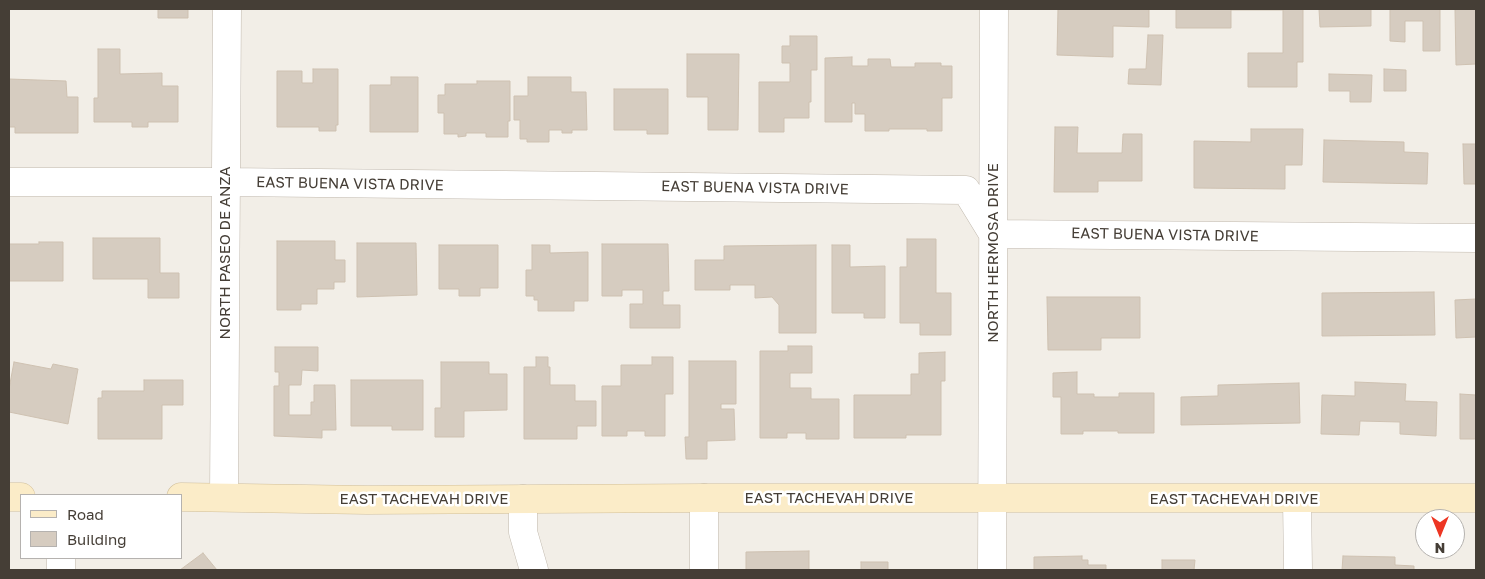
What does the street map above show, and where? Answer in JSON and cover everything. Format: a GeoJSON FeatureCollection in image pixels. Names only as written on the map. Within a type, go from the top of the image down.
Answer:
{"type":"FeatureCollection","features":[{"type":"Feature","properties":{"kind":"street","name":"NORTH PASEO DE ANZA"},"geometry":{"type":"LineString","coordinates":[[224,497],[226,9]]}},
{"type":"Feature","properties":{"kind":"street","name":"NORTH HERMOSA DRIVE"},"geometry":{"type":"LineString","coordinates":[[992,570],[994,9]]}},
{"type":"Feature","properties":{"kind":"street","name":"EAST BUENA VISTA DRIVE"},"geometry":{"type":"LineString","coordinates":[[9,182],[226,182],[966,190],[993,234],[1476,238]]}},
{"type":"Feature","properties":{"kind":"street","name":"EAST TACHEVAH DRIVE"},"geometry":{"type":"LineString","coordinates":[[182,497],[366,500],[1476,498]]}},
{"type":"Feature","properties":{"kind":"street"},"geometry":{"type":"LineString","coordinates":[[704,498],[704,570]]}},
{"type":"Feature","properties":{"kind":"street"},"geometry":{"type":"LineString","coordinates":[[523,499],[523,532],[534,570]]}},
{"type":"Feature","properties":{"kind":"street"},"geometry":{"type":"LineString","coordinates":[[1297,499],[1298,570]]}},
{"type":"Feature","properties":{"kind":"building"},"geometry":{"type":"Polygon","coordinates":[[[158,9],[188,9],[188,18],[158,18],[158,9]]]}},
{"type":"Feature","properties":{"kind":"building"},"geometry":{"type":"Polygon","coordinates":[[[1058,9],[1149,9],[1149,27],[1113,26],[1113,57],[1057,55],[1058,9]]]}},
{"type":"Feature","properties":{"kind":"building"},"geometry":{"type":"Polygon","coordinates":[[[1176,9],[1303,9],[1303,62],[1297,62],[1297,87],[1248,87],[1248,53],[1283,53],[1283,10],[1231,10],[1231,28],[1176,28],[1176,9]]]}},
{"type":"Feature","properties":{"kind":"building"},"geometry":{"type":"Polygon","coordinates":[[[1319,9],[1371,9],[1371,26],[1320,27],[1319,9]]]}},
{"type":"Feature","properties":{"kind":"building"},"geometry":{"type":"Polygon","coordinates":[[[1390,9],[1440,9],[1440,51],[1423,51],[1423,21],[1405,21],[1405,42],[1390,41],[1390,9]]]}},
{"type":"Feature","properties":{"kind":"building"},"geometry":{"type":"Polygon","coordinates":[[[1455,9],[1476,9],[1476,64],[1456,65],[1455,9]]]}},
{"type":"Feature","properties":{"kind":"building"},"geometry":{"type":"Polygon","coordinates":[[[1148,35],[1163,35],[1161,85],[1128,84],[1129,69],[1146,69],[1148,35]]]}},
{"type":"Feature","properties":{"kind":"building"},"geometry":{"type":"Polygon","coordinates":[[[790,36],[817,36],[817,70],[811,70],[809,118],[784,118],[784,132],[759,132],[759,82],[790,82],[790,63],[782,63],[782,46],[790,46],[790,36]]]}},
{"type":"Feature","properties":{"kind":"building"},"geometry":{"type":"Polygon","coordinates":[[[98,49],[120,49],[120,74],[162,73],[162,86],[178,86],[178,122],[148,122],[148,127],[132,127],[132,122],[94,122],[94,98],[98,98],[98,49]]]}},
{"type":"Feature","properties":{"kind":"building"},"geometry":{"type":"Polygon","coordinates":[[[687,54],[739,54],[738,130],[708,130],[708,97],[687,97],[687,54]]]}},
{"type":"Feature","properties":{"kind":"building"},"geometry":{"type":"Polygon","coordinates":[[[852,57],[852,66],[868,66],[868,59],[890,59],[891,67],[915,67],[915,63],[941,63],[941,66],[952,66],[952,98],[942,98],[942,131],[889,129],[889,131],[865,131],[865,114],[855,114],[855,103],[852,103],[852,122],[825,122],[825,58],[852,57]]]}},
{"type":"Feature","properties":{"kind":"building"},"geometry":{"type":"Polygon","coordinates":[[[313,69],[338,69],[338,125],[336,125],[336,131],[319,131],[319,127],[277,127],[277,71],[302,71],[302,83],[313,83],[313,69]]]}},
{"type":"Feature","properties":{"kind":"building"},"geometry":{"type":"Polygon","coordinates":[[[1384,69],[1406,70],[1406,91],[1384,91],[1384,69]]]}},
{"type":"Feature","properties":{"kind":"building"},"geometry":{"type":"Polygon","coordinates":[[[1329,74],[1372,75],[1371,102],[1350,102],[1350,91],[1329,91],[1329,74]]]}},
{"type":"Feature","properties":{"kind":"building"},"geometry":{"type":"Polygon","coordinates":[[[391,77],[418,77],[418,132],[370,132],[370,85],[391,85],[391,77]]]}},
{"type":"Feature","properties":{"kind":"building"},"geometry":{"type":"Polygon","coordinates":[[[528,77],[571,77],[571,92],[586,92],[587,130],[572,130],[572,133],[562,133],[562,130],[549,130],[549,142],[527,142],[527,139],[520,139],[520,120],[514,120],[514,96],[528,96],[528,77]]]}},
{"type":"Feature","properties":{"kind":"building"},"geometry":{"type":"Polygon","coordinates":[[[9,79],[66,81],[67,97],[78,97],[78,133],[15,133],[15,127],[9,127],[9,79]]]}},
{"type":"Feature","properties":{"kind":"building"},"geometry":{"type":"Polygon","coordinates":[[[477,81],[510,81],[508,137],[486,137],[486,133],[466,133],[466,136],[458,137],[458,134],[444,134],[444,113],[438,113],[438,95],[445,95],[445,84],[477,84],[477,81]]]}},
{"type":"Feature","properties":{"kind":"building"},"geometry":{"type":"Polygon","coordinates":[[[614,89],[668,89],[668,134],[647,134],[647,130],[614,130],[614,89]]]}},
{"type":"Feature","properties":{"kind":"building"},"geometry":{"type":"Polygon","coordinates":[[[1055,127],[1078,127],[1077,153],[1122,153],[1123,134],[1142,134],[1142,181],[1098,181],[1098,192],[1054,192],[1055,127]]]}},
{"type":"Feature","properties":{"kind":"building"},"geometry":{"type":"Polygon","coordinates":[[[1251,129],[1303,129],[1302,165],[1285,165],[1285,189],[1194,188],[1194,141],[1251,142],[1251,129]]]}},
{"type":"Feature","properties":{"kind":"building"},"geometry":{"type":"Polygon","coordinates":[[[1324,140],[1404,142],[1404,152],[1428,153],[1427,184],[1323,182],[1324,140]]]}},
{"type":"Feature","properties":{"kind":"building"},"geometry":{"type":"Polygon","coordinates":[[[1463,144],[1476,144],[1476,184],[1464,184],[1463,144]]]}},
{"type":"Feature","properties":{"kind":"building"},"geometry":{"type":"Polygon","coordinates":[[[93,238],[160,238],[160,273],[179,273],[179,298],[148,298],[148,279],[93,279],[93,238]]]}},
{"type":"Feature","properties":{"kind":"building"},"geometry":{"type":"Polygon","coordinates":[[[907,239],[936,239],[936,293],[951,293],[951,335],[920,335],[920,323],[900,323],[900,267],[907,267],[907,239]]]}},
{"type":"Feature","properties":{"kind":"building"},"geometry":{"type":"Polygon","coordinates":[[[277,241],[335,241],[335,260],[345,260],[345,282],[334,282],[334,289],[317,289],[317,304],[301,304],[301,310],[277,310],[277,241]]]}},
{"type":"Feature","properties":{"kind":"building"},"geometry":{"type":"Polygon","coordinates":[[[39,242],[63,242],[63,281],[9,281],[9,244],[39,244],[39,242]]]}},
{"type":"Feature","properties":{"kind":"building"},"geometry":{"type":"Polygon","coordinates":[[[357,243],[416,243],[417,295],[357,297],[357,243]]]}},
{"type":"Feature","properties":{"kind":"building"},"geometry":{"type":"Polygon","coordinates":[[[602,244],[668,244],[669,291],[663,291],[663,305],[680,305],[680,328],[630,328],[630,304],[643,304],[643,290],[622,290],[622,296],[602,296],[602,244]]]}},
{"type":"Feature","properties":{"kind":"building"},"geometry":{"type":"Polygon","coordinates":[[[439,245],[498,245],[498,288],[480,288],[480,296],[459,296],[459,289],[439,289],[439,245]]]}},
{"type":"Feature","properties":{"kind":"building"},"geometry":{"type":"Polygon","coordinates":[[[532,245],[550,245],[550,253],[588,252],[588,301],[574,301],[574,311],[538,311],[538,300],[534,300],[534,296],[526,296],[526,270],[532,270],[532,245]]]}},
{"type":"Feature","properties":{"kind":"building"},"geometry":{"type":"Polygon","coordinates":[[[816,245],[816,333],[779,333],[779,305],[772,297],[755,298],[755,285],[730,285],[730,290],[695,290],[695,260],[724,260],[724,246],[816,245]]]}},
{"type":"Feature","properties":{"kind":"building"},"geometry":{"type":"Polygon","coordinates":[[[832,245],[850,245],[850,267],[885,266],[885,318],[864,318],[864,313],[832,313],[832,245]]]}},
{"type":"Feature","properties":{"kind":"building"},"geometry":{"type":"Polygon","coordinates":[[[1434,292],[1435,335],[1322,336],[1322,293],[1434,292]]]}},
{"type":"Feature","properties":{"kind":"building"},"geometry":{"type":"Polygon","coordinates":[[[1047,297],[1140,297],[1140,338],[1101,338],[1101,350],[1048,350],[1047,297]]]}},
{"type":"Feature","properties":{"kind":"building"},"geometry":{"type":"Polygon","coordinates":[[[1476,299],[1476,337],[1456,338],[1455,300],[1476,299]]]}},
{"type":"Feature","properties":{"kind":"building"},"geometry":{"type":"Polygon","coordinates":[[[788,346],[812,346],[812,373],[790,373],[790,388],[811,388],[811,399],[839,399],[839,439],[806,439],[806,433],[787,433],[787,438],[760,438],[760,351],[788,351],[788,346]]]}},
{"type":"Feature","properties":{"kind":"building"},"geometry":{"type":"Polygon","coordinates":[[[275,347],[318,347],[318,371],[302,370],[301,385],[289,385],[289,415],[311,415],[311,402],[314,402],[314,385],[335,385],[336,430],[322,430],[322,438],[274,436],[274,386],[279,386],[279,372],[275,372],[275,347]]]}},
{"type":"Feature","properties":{"kind":"building"},"geometry":{"type":"Polygon","coordinates":[[[945,352],[945,381],[941,381],[941,435],[906,435],[906,438],[854,438],[854,395],[911,395],[911,374],[919,374],[919,353],[945,352]]]}},
{"type":"Feature","properties":{"kind":"building"},"geometry":{"type":"Polygon","coordinates":[[[536,357],[548,357],[550,385],[575,385],[575,401],[596,401],[596,426],[577,426],[577,439],[524,439],[524,367],[536,367],[536,357]]]}},
{"type":"Feature","properties":{"kind":"building"},"geometry":{"type":"Polygon","coordinates":[[[652,357],[673,357],[673,394],[665,394],[665,436],[645,436],[645,431],[627,431],[627,436],[602,436],[602,386],[621,386],[621,365],[652,365],[652,357]]]}},
{"type":"Feature","properties":{"kind":"building"},"geometry":{"type":"Polygon","coordinates":[[[689,361],[736,361],[736,404],[721,404],[721,409],[734,409],[735,440],[707,441],[707,459],[686,459],[685,437],[689,437],[689,361]]]}},
{"type":"Feature","properties":{"kind":"building"},"geometry":{"type":"Polygon","coordinates":[[[14,362],[51,369],[53,364],[78,369],[68,424],[9,412],[9,389],[14,362]]]}},
{"type":"Feature","properties":{"kind":"building"},"geometry":{"type":"Polygon","coordinates":[[[441,362],[489,362],[489,374],[507,374],[507,410],[464,411],[464,437],[435,437],[435,408],[441,408],[441,362]]]}},
{"type":"Feature","properties":{"kind":"building"},"geometry":{"type":"Polygon","coordinates":[[[1077,372],[1077,394],[1094,394],[1094,397],[1119,397],[1119,393],[1154,393],[1154,433],[1083,431],[1083,434],[1061,434],[1061,397],[1053,397],[1053,373],[1077,372]]]}},
{"type":"Feature","properties":{"kind":"building"},"geometry":{"type":"Polygon","coordinates":[[[144,380],[183,380],[183,405],[162,405],[162,439],[98,439],[98,398],[102,398],[102,391],[144,391],[144,380]]]}},
{"type":"Feature","properties":{"kind":"building"},"geometry":{"type":"Polygon","coordinates":[[[351,380],[423,380],[423,430],[392,430],[392,426],[351,426],[351,380]]]}},
{"type":"Feature","properties":{"kind":"building"},"geometry":{"type":"Polygon","coordinates":[[[1355,382],[1406,384],[1405,401],[1437,402],[1436,436],[1400,434],[1400,422],[1360,421],[1359,435],[1321,434],[1322,395],[1355,396],[1355,382]]]}},
{"type":"Feature","properties":{"kind":"building"},"geometry":{"type":"Polygon","coordinates":[[[1299,383],[1300,423],[1181,425],[1181,397],[1218,396],[1218,385],[1299,383]]]}},
{"type":"Feature","properties":{"kind":"building"},"geometry":{"type":"Polygon","coordinates":[[[1460,394],[1476,395],[1476,439],[1460,439],[1460,394]]]}},
{"type":"Feature","properties":{"kind":"building"},"geometry":{"type":"Polygon","coordinates":[[[809,551],[809,570],[746,570],[746,552],[809,551]]]}},
{"type":"Feature","properties":{"kind":"building"},"geometry":{"type":"Polygon","coordinates":[[[203,553],[217,570],[180,570],[203,553]]]}},
{"type":"Feature","properties":{"kind":"building"},"geometry":{"type":"Polygon","coordinates":[[[1082,556],[1082,560],[1088,560],[1088,565],[1106,565],[1106,570],[1034,570],[1034,557],[1082,556]]]}},
{"type":"Feature","properties":{"kind":"building"},"geometry":{"type":"Polygon","coordinates":[[[1343,556],[1395,557],[1395,565],[1414,566],[1414,570],[1342,570],[1343,556]]]}},
{"type":"Feature","properties":{"kind":"building"},"geometry":{"type":"Polygon","coordinates":[[[1162,560],[1195,560],[1194,570],[1162,570],[1162,560]]]}},
{"type":"Feature","properties":{"kind":"building"},"geometry":{"type":"Polygon","coordinates":[[[861,562],[888,562],[888,570],[861,570],[861,562]]]}}]}
